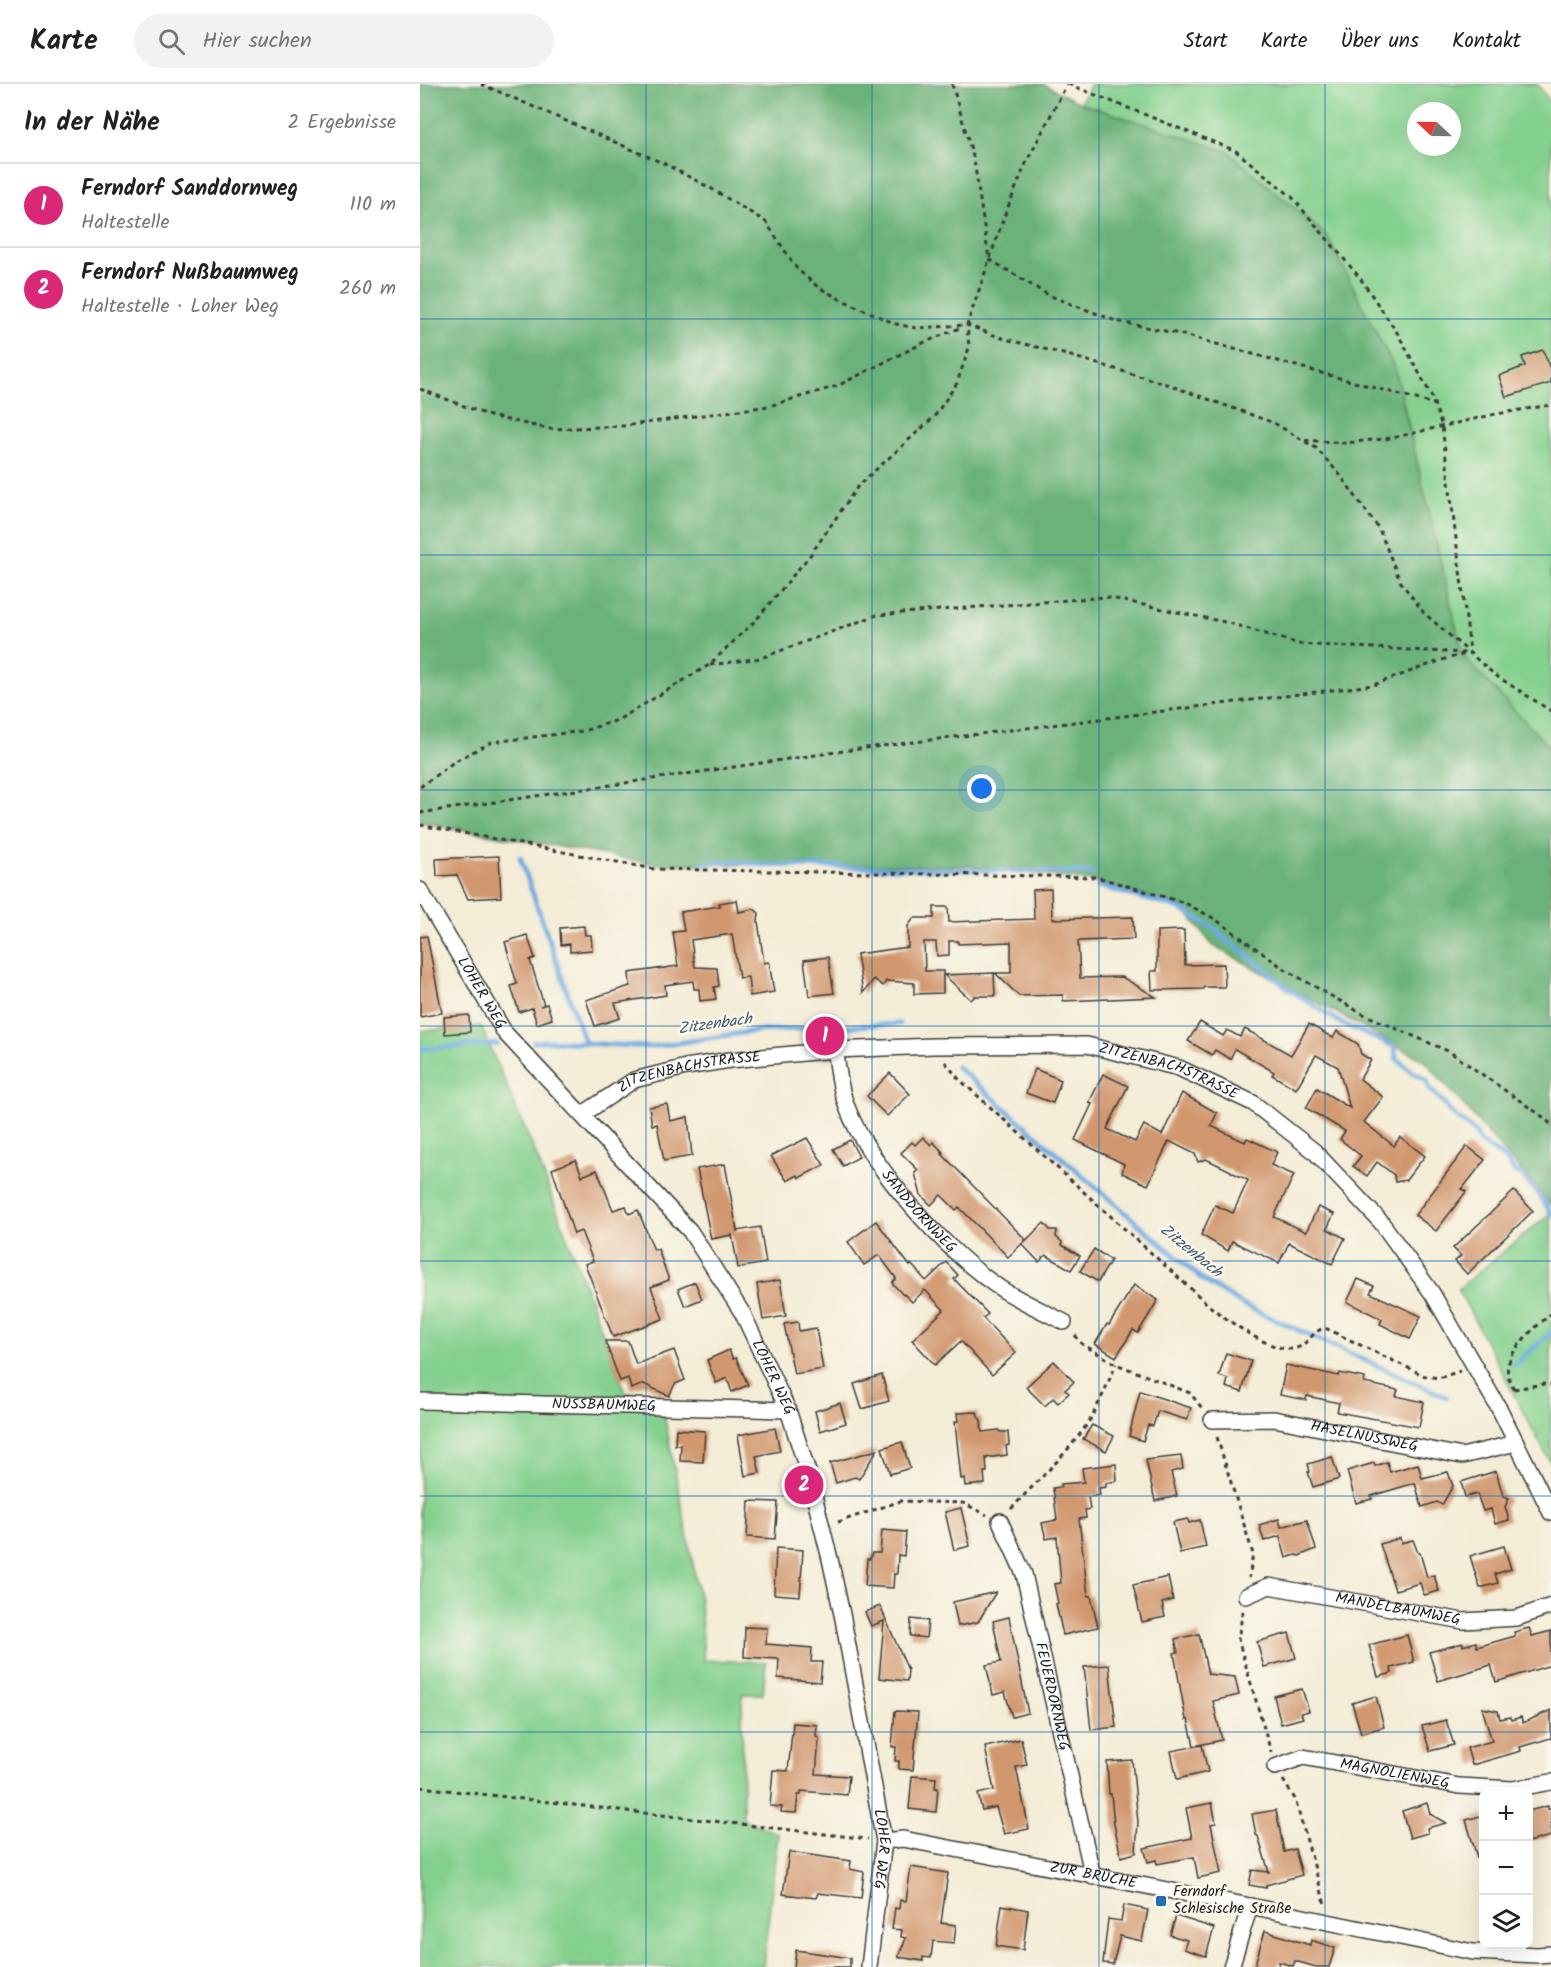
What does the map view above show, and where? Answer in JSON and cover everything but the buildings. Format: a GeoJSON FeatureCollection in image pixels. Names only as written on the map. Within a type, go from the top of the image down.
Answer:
{"type":"FeatureCollection","features":[{"type":"Feature","properties":{"kind":"street","name":"LOHER WEG"},"geometry":{"type":"LineString","coordinates":[[420,890],[505,1033],[690,1231],[743,1314],[788,1410],[808,1472],[843,1619],[884,1841],[868,1967]]}},
{"type":"Feature","properties":{"kind":"street","name":"ZITZENBACHSTRASSE"},"geometry":{"type":"LineString","coordinates":[[583,1114],[634,1080],[653,1075],[730,1060],[835,1050],[933,1046],[1087,1045],[1179,1068],[1253,1103],[1314,1151],[1381,1222],[1432,1293],[1501,1412],[1551,1514]]}},
{"type":"Feature","properties":{"kind":"street","name":"SANDDORNWEG"},"geometry":{"type":"LineString","coordinates":[[835,1050],[843,1097],[863,1140],[899,1192],[954,1250],[1003,1290],[1064,1322]]}},
{"type":"Feature","properties":{"kind":"street","name":"NUSSBAUMWEG"},"geometry":{"type":"LineString","coordinates":[[420,1401],[788,1410]]}},
{"type":"Feature","properties":{"kind":"street","name":"HASELNUSSWEG"},"geometry":{"type":"LineString","coordinates":[[1212,1420],[1274,1419],[1462,1456],[1516,1443]]}},
{"type":"Feature","properties":{"kind":"street","name":"FEUERDORNWEG"},"geometry":{"type":"LineString","coordinates":[[1000,1521],[1024,1574],[1093,1877]]}},
{"type":"Feature","properties":{"kind":"street","name":"MANDELBAUMWEG"},"geometry":{"type":"LineString","coordinates":[[1246,1596],[1269,1586],[1463,1621],[1517,1618],[1551,1606]]}},
{"type":"Feature","properties":{"kind":"street","name":"MAGNOLIENWEG"},"geometry":{"type":"LineString","coordinates":[[1275,1767],[1303,1757],[1459,1786],[1513,1789],[1551,1782]]}},
{"type":"Feature","properties":{"kind":"street","name":"ZUR BRÜCHE"},"geometry":{"type":"LineString","coordinates":[[884,1841],[903,1839],[1473,1952],[1551,1954]]}},
{"type":"Feature","properties":{"kind":"street"},"geometry":{"type":"LineString","coordinates":[[1231,1967],[1250,1906]]}},
{"type":"Feature","properties":{"kind":"street"},"geometry":{"type":"LineString","coordinates":[[1467,1967],[1473,1952]]}},
{"type":"Feature","properties":{"kind":"path"},"geometry":{"type":"LineString","coordinates":[[481,84],[663,163],[712,189],[766,222],[797,269],[818,287],[896,324],[916,328],[967,325],[1002,338],[1166,384],[1274,423],[1316,448],[1341,476],[1379,529],[1400,581],[1424,613],[1495,675],[1551,711]]}},
{"type":"Feature","properties":{"kind":"path"},"geometry":{"type":"LineString","coordinates":[[952,84],[975,160],[989,259]]}},
{"type":"Feature","properties":{"kind":"path"},"geometry":{"type":"LineString","coordinates":[[420,787],[454,761],[492,742],[583,731],[618,720],[709,665],[756,620],[811,554],[858,486],[934,417],[957,383],[969,348],[967,325],[989,259],[1026,164],[1067,84],[1236,151],[1292,197],[1360,278],[1398,334],[1434,404],[1442,426],[1470,653]]}},
{"type":"Feature","properties":{"kind":"path"},"geometry":{"type":"LineString","coordinates":[[989,259],[1048,295],[1116,321],[1180,334],[1434,404]]}},
{"type":"Feature","properties":{"kind":"path"},"geometry":{"type":"LineString","coordinates":[[420,389],[490,416],[549,429],[623,426],[769,406],[837,386],[967,325]]}},
{"type":"Feature","properties":{"kind":"path"},"geometry":{"type":"LineString","coordinates":[[1301,439],[1345,443],[1392,438],[1496,414],[1551,405]]}},
{"type":"Feature","properties":{"kind":"path"},"geometry":{"type":"LineString","coordinates":[[709,665],[761,658],[877,615],[1106,597],[1229,623],[1299,644],[1470,653]]}},
{"type":"Feature","properties":{"kind":"path"},"geometry":{"type":"LineString","coordinates":[[420,813],[850,750],[1373,685],[1445,659],[1470,653]]}},
{"type":"Feature","properties":{"kind":"path"},"geometry":{"type":"LineString","coordinates":[[420,825],[654,869],[1096,877],[1185,903],[1215,919],[1286,970],[1361,1013],[1450,1052],[1546,1119],[1551,1125]]}},
{"type":"Feature","properties":{"kind":"path"},"geometry":{"type":"LineString","coordinates":[[933,1046],[958,1078],[1212,1308],[1236,1326],[1266,1342],[1288,1350],[1300,1346],[1320,1329],[1325,1328],[1425,1376],[1439,1378],[1453,1375],[1473,1364]]}},
{"type":"Feature","properties":{"kind":"path"},"geometry":{"type":"LineString","coordinates":[[1551,1314],[1518,1345],[1507,1367],[1509,1380],[1514,1389],[1543,1384],[1551,1385]]}},
{"type":"Feature","properties":{"kind":"path"},"geometry":{"type":"LineString","coordinates":[[822,1526],[848,1520],[901,1501],[963,1503],[1000,1521],[1065,1454],[1084,1429],[1100,1401],[1116,1364]]}},
{"type":"Feature","properties":{"kind":"path"},"geometry":{"type":"LineString","coordinates":[[420,1788],[884,1841]]}},
{"type":"Feature","properties":{"kind":"green space"},"geometry":{"type":"Polygon","coordinates":[[[420,84],[1043,84],[1080,103],[1227,151],[1327,236],[1395,369],[1463,656],[1551,749],[1551,1205],[1425,1061],[1212,945],[1182,906],[1093,881],[970,866],[655,864],[420,822],[420,84]]]}},
{"type":"Feature","properties":{"kind":"green space"},"geometry":{"type":"Polygon","coordinates":[[[1091,84],[1537,84],[1551,103],[1551,749],[1463,657],[1395,369],[1080,103],[1091,84]]]}},
{"type":"Feature","properties":{"kind":"green space"},"geometry":{"type":"Polygon","coordinates":[[[481,1026],[537,1157],[625,1393],[660,1393],[700,1601],[704,1660],[766,1662],[763,1694],[742,1694],[743,1819],[778,1834],[763,1967],[420,1967],[420,1031],[481,1026]]]}},
{"type":"Feature","properties":{"kind":"green space"},"geometry":{"type":"Polygon","coordinates":[[[1551,1213],[1551,1464],[1458,1289],[1551,1213]]]}},
{"type":"Feature","properties":{"kind":"waterway"},"geometry":{"type":"LineString","coordinates":[[520,857],[585,1043]]}},
{"type":"Feature","properties":{"kind":"waterway"},"geometry":{"type":"LineString","coordinates":[[701,864],[739,861],[763,865],[1093,873]]}},
{"type":"Feature","properties":{"kind":"waterway"},"geometry":{"type":"LineString","coordinates":[[1098,886],[1179,908],[1217,930],[1224,939],[1239,948],[1289,989],[1341,1023],[1395,1047],[1396,1058],[1411,1071],[1427,1080],[1430,1089],[1449,1111],[1476,1133],[1479,1141],[1506,1159],[1514,1171],[1522,1175],[1543,1200],[1551,1214]]}},
{"type":"Feature","properties":{"kind":"waterway","name":"Zitzenbach"},"geometry":{"type":"LineString","coordinates":[[534,1042],[650,1047],[756,1031],[900,1024]]}},
{"type":"Feature","properties":{"kind":"waterway","name":"Zitzenbach"},"geometry":{"type":"LineString","coordinates":[[420,1049],[497,1044]]}},
{"type":"Feature","properties":{"kind":"waterway","name":"Zitzenbach"},"geometry":{"type":"LineString","coordinates":[[957,1067],[1203,1280],[1243,1305],[1446,1397]]}},
{"type":"Feature","properties":{"kind":"waterway","name":"Zitzenbach"},"geometry":{"type":"LineString","coordinates":[[1515,1365],[1551,1332]]}},
{"type":"Feature","properties":{"kind":"place","name":"Ferndorf Sanddornweg"},"geometry":{"type":"Point","coordinates":[825,1036]}},
{"type":"Feature","properties":{"kind":"place","name":"Ferndorf Nußbaumweg"},"geometry":{"type":"Point","coordinates":[804,1485]}},
{"type":"Feature","properties":{"kind":"place","name":"Ferndorf Schlesische Straße"},"geometry":{"type":"Point","coordinates":[1161,1901]}}]}
